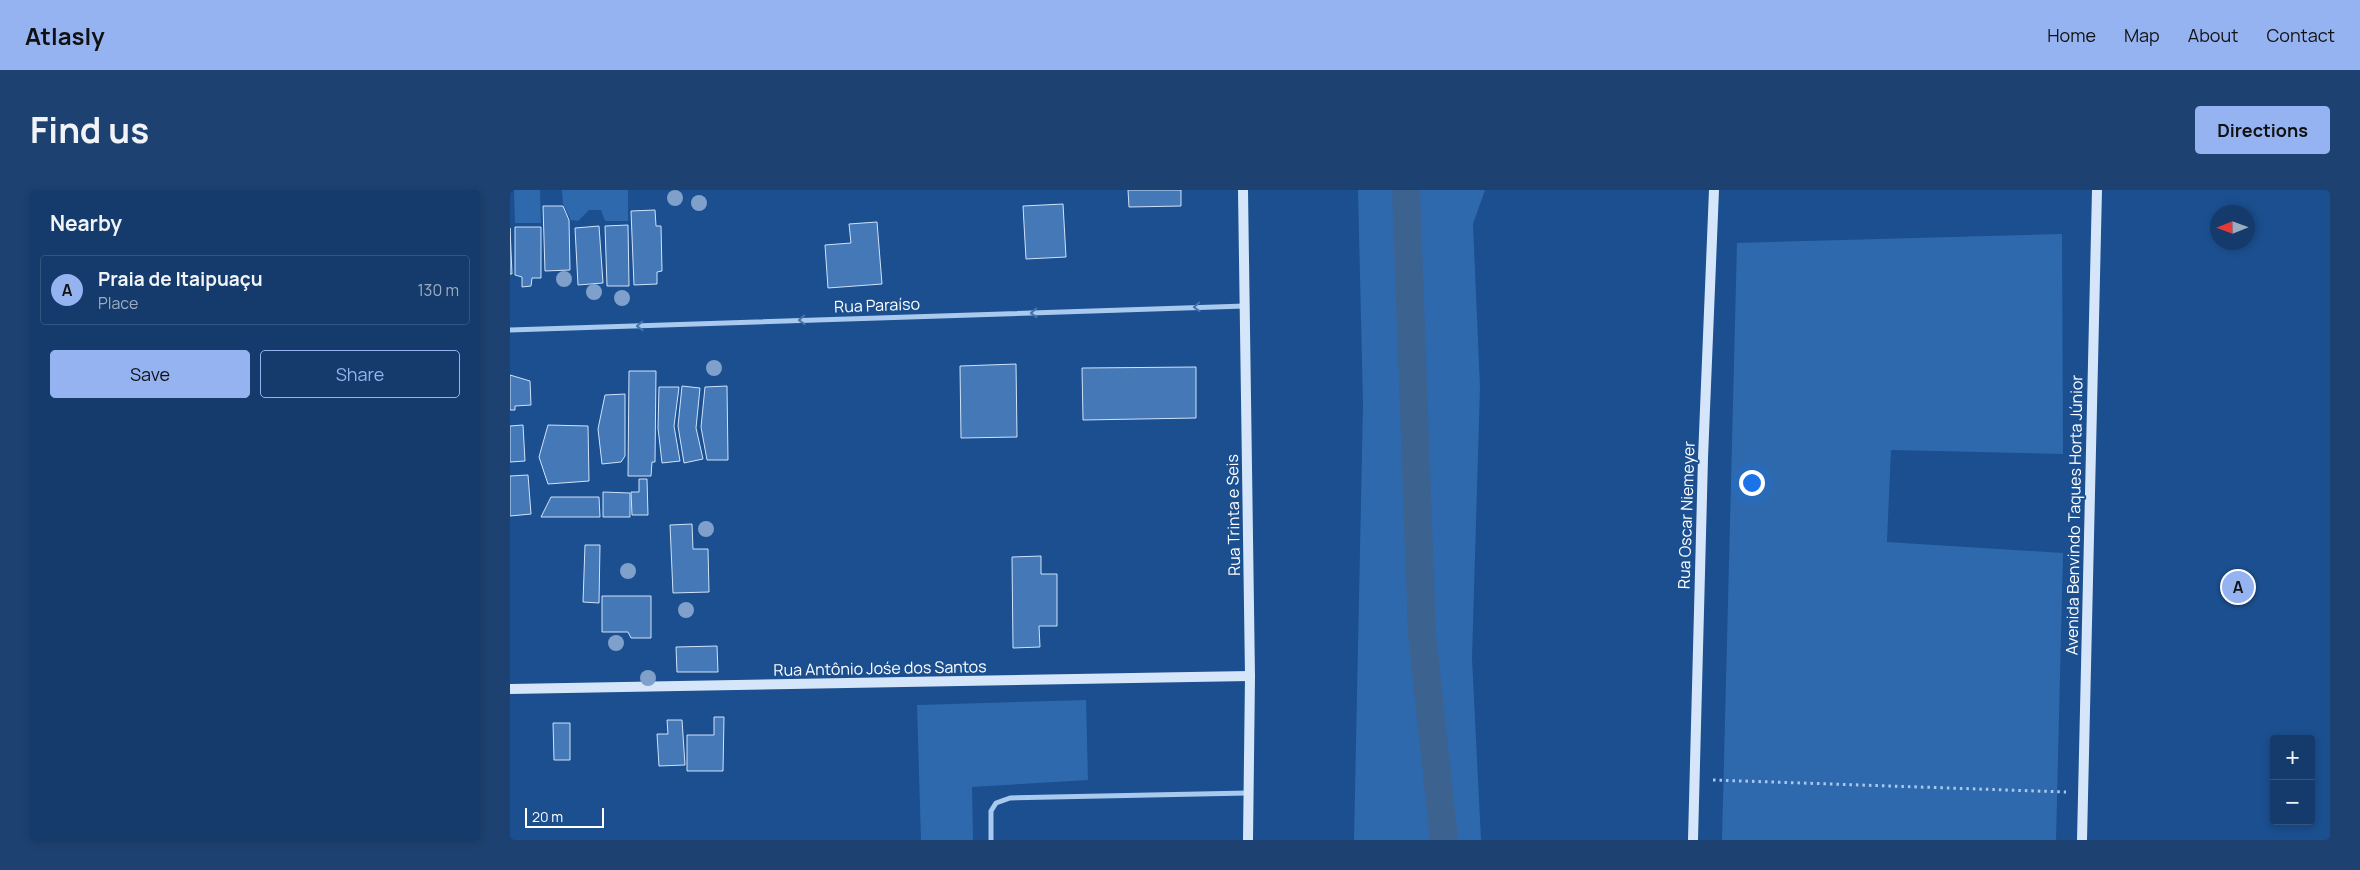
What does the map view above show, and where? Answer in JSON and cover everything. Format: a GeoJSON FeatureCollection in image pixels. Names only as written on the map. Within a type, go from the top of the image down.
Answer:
{"type":"FeatureCollection","features":[{"type":"Feature","properties":{"kind":"street","name":"Rua Trinta e Seis"},"geometry":{"type":"LineString","coordinates":[[1243,190],[1250,676],[1248,840]]}},
{"type":"Feature","properties":{"kind":"street","name":"Rua Oscar Niemeyer"},"geometry":{"type":"LineString","coordinates":[[1693,840],[1702,458],[1714,190]]}},
{"type":"Feature","properties":{"kind":"street","name":"Avenida Benvindo Taques Horta Júnior"},"geometry":{"type":"LineString","coordinates":[[2082,840],[2097,190]]}},
{"type":"Feature","properties":{"kind":"street","name":"Rua Paraíso"},"geometry":{"type":"LineString","coordinates":[[510,330],[1246,306]]}},
{"type":"Feature","properties":{"kind":"street","name":"Rua Antônio Jośe dos Santos"},"geometry":{"type":"LineString","coordinates":[[510,689],[1250,676]]}},
{"type":"Feature","properties":{"kind":"street"},"geometry":{"type":"LineString","coordinates":[[991,840],[991,810],[996,803],[1010,798],[1248,793]]}},
{"type":"Feature","properties":{"kind":"path"},"geometry":{"type":"LineString","coordinates":[[1695,779],[2083,792]]}},
{"type":"Feature","properties":{"kind":"shaded area"},"geometry":{"type":"Polygon","coordinates":[[[514,190],[540,190],[541,223],[515,223],[514,190]]]}},
{"type":"Feature","properties":{"kind":"shaded area"},"geometry":{"type":"Polygon","coordinates":[[[562,190],[628,190],[628,221],[605,221],[601,210],[589,210],[578,221],[571,220],[563,204],[562,190]]]}},
{"type":"Feature","properties":{"kind":"shaded area"},"geometry":{"type":"Polygon","coordinates":[[[1358,190],[1485,190],[1473,224],[1480,387],[1472,658],[1481,840],[1354,840],[1363,404],[1358,190]]]}},
{"type":"Feature","properties":{"kind":"shaded area"},"geometry":{"type":"Polygon","coordinates":[[[2062,234],[2063,454],[1891,450],[1887,542],[2063,553],[2056,840],[1722,840],[1737,243],[2062,234]]]}},
{"type":"Feature","properties":{"kind":"shaded area"},"geometry":{"type":"Polygon","coordinates":[[[1086,700],[1088,780],[972,787],[973,840],[921,840],[917,705],[1086,700]]]}},
{"type":"Feature","properties":{"kind":"building"},"geometry":{"type":"Polygon","coordinates":[[[1128,190],[1181,190],[1181,206],[1129,207],[1128,190]]]}},
{"type":"Feature","properties":{"kind":"building"},"geometry":{"type":"Polygon","coordinates":[[[1063,204],[1066,257],[1026,259],[1023,206],[1063,204]]]}},
{"type":"Feature","properties":{"kind":"building"},"geometry":{"type":"Polygon","coordinates":[[[543,206],[563,206],[569,220],[570,270],[545,271],[543,206]]]}},
{"type":"Feature","properties":{"kind":"building"},"geometry":{"type":"Polygon","coordinates":[[[655,210],[656,226],[661,226],[662,271],[657,272],[657,284],[634,285],[631,211],[655,210]]]}},
{"type":"Feature","properties":{"kind":"building"},"geometry":{"type":"Polygon","coordinates":[[[877,222],[882,284],[828,288],[825,245],[851,243],[849,224],[877,222]]]}},
{"type":"Feature","properties":{"kind":"building"},"geometry":{"type":"Polygon","coordinates":[[[628,225],[629,286],[607,286],[605,226],[628,225]]]}},
{"type":"Feature","properties":{"kind":"building"},"geometry":{"type":"Polygon","coordinates":[[[599,226],[603,283],[578,285],[575,228],[599,226]]]}},
{"type":"Feature","properties":{"kind":"building"},"geometry":{"type":"Polygon","coordinates":[[[515,227],[541,227],[541,278],[532,278],[531,286],[522,287],[522,277],[515,275],[515,227]]]}},
{"type":"Feature","properties":{"kind":"building"},"geometry":{"type":"Polygon","coordinates":[[[510,228],[512,274],[510,274],[510,228]]]}},
{"type":"Feature","properties":{"kind":"building"},"geometry":{"type":"Polygon","coordinates":[[[1016,364],[1017,437],[961,438],[960,366],[1016,364]]]}},
{"type":"Feature","properties":{"kind":"building"},"geometry":{"type":"Polygon","coordinates":[[[1196,367],[1196,418],[1083,420],[1082,368],[1196,367]]]}},
{"type":"Feature","properties":{"kind":"building"},"geometry":{"type":"Polygon","coordinates":[[[629,371],[656,371],[655,462],[652,462],[651,476],[628,476],[629,371]]]}},
{"type":"Feature","properties":{"kind":"building"},"geometry":{"type":"Polygon","coordinates":[[[510,375],[530,381],[531,405],[515,406],[515,410],[510,410],[510,375]]]}},
{"type":"Feature","properties":{"kind":"building"},"geometry":{"type":"Polygon","coordinates":[[[682,386],[700,388],[696,428],[703,459],[684,463],[678,426],[682,386]]]}},
{"type":"Feature","properties":{"kind":"building"},"geometry":{"type":"Polygon","coordinates":[[[727,386],[728,460],[707,460],[701,427],[705,387],[727,386]]]}},
{"type":"Feature","properties":{"kind":"building"},"geometry":{"type":"Polygon","coordinates":[[[659,387],[679,387],[674,426],[680,461],[662,463],[658,428],[659,387]]]}},
{"type":"Feature","properties":{"kind":"building"},"geometry":{"type":"Polygon","coordinates":[[[625,394],[625,456],[621,462],[602,464],[598,429],[605,395],[625,394]]]}},
{"type":"Feature","properties":{"kind":"building"},"geometry":{"type":"Polygon","coordinates":[[[523,425],[525,461],[510,462],[510,426],[523,425]]]}},
{"type":"Feature","properties":{"kind":"building"},"geometry":{"type":"Polygon","coordinates":[[[548,425],[588,426],[589,481],[548,484],[539,457],[548,425]]]}},
{"type":"Feature","properties":{"kind":"building"},"geometry":{"type":"Polygon","coordinates":[[[528,475],[531,514],[510,516],[510,476],[528,475]]]}},
{"type":"Feature","properties":{"kind":"building"},"geometry":{"type":"Polygon","coordinates":[[[639,479],[647,479],[648,515],[632,515],[631,492],[639,492],[639,479]]]}},
{"type":"Feature","properties":{"kind":"building"},"geometry":{"type":"Polygon","coordinates":[[[603,492],[630,493],[630,517],[603,517],[603,492]]]}},
{"type":"Feature","properties":{"kind":"building"},"geometry":{"type":"Polygon","coordinates":[[[551,497],[599,497],[600,517],[541,517],[551,497]]]}},
{"type":"Feature","properties":{"kind":"building"},"geometry":{"type":"Polygon","coordinates":[[[692,524],[693,549],[708,549],[709,592],[673,593],[670,525],[692,524]]]}},
{"type":"Feature","properties":{"kind":"building"},"geometry":{"type":"Polygon","coordinates":[[[585,545],[600,545],[599,603],[583,602],[585,545]]]}},
{"type":"Feature","properties":{"kind":"building"},"geometry":{"type":"Polygon","coordinates":[[[1041,556],[1041,574],[1057,574],[1057,626],[1039,626],[1040,647],[1013,648],[1012,557],[1041,556]]]}},
{"type":"Feature","properties":{"kind":"building"},"geometry":{"type":"Polygon","coordinates":[[[602,596],[651,596],[651,638],[631,638],[628,632],[602,632],[602,596]]]}},
{"type":"Feature","properties":{"kind":"building"},"geometry":{"type":"Polygon","coordinates":[[[717,646],[718,672],[677,672],[676,647],[717,646]]]}},
{"type":"Feature","properties":{"kind":"building"},"geometry":{"type":"Polygon","coordinates":[[[714,717],[724,717],[723,771],[687,771],[687,735],[714,735],[714,717]]]}},
{"type":"Feature","properties":{"kind":"building"},"geometry":{"type":"Polygon","coordinates":[[[667,720],[682,720],[685,765],[659,766],[657,734],[668,734],[667,720]]]}},
{"type":"Feature","properties":{"kind":"building"},"geometry":{"type":"Polygon","coordinates":[[[553,723],[570,723],[570,760],[554,760],[553,723]]]}},
{"type":"Feature","properties":{"kind":"waterway"},"geometry":{"type":"LineString","coordinates":[[1406,190],[1422,634],[1444,840]]}},
{"type":"Feature","properties":{"kind":"place","name":"Praia de Itaipuaçu"},"geometry":{"type":"Point","coordinates":[2238,587]}}]}
